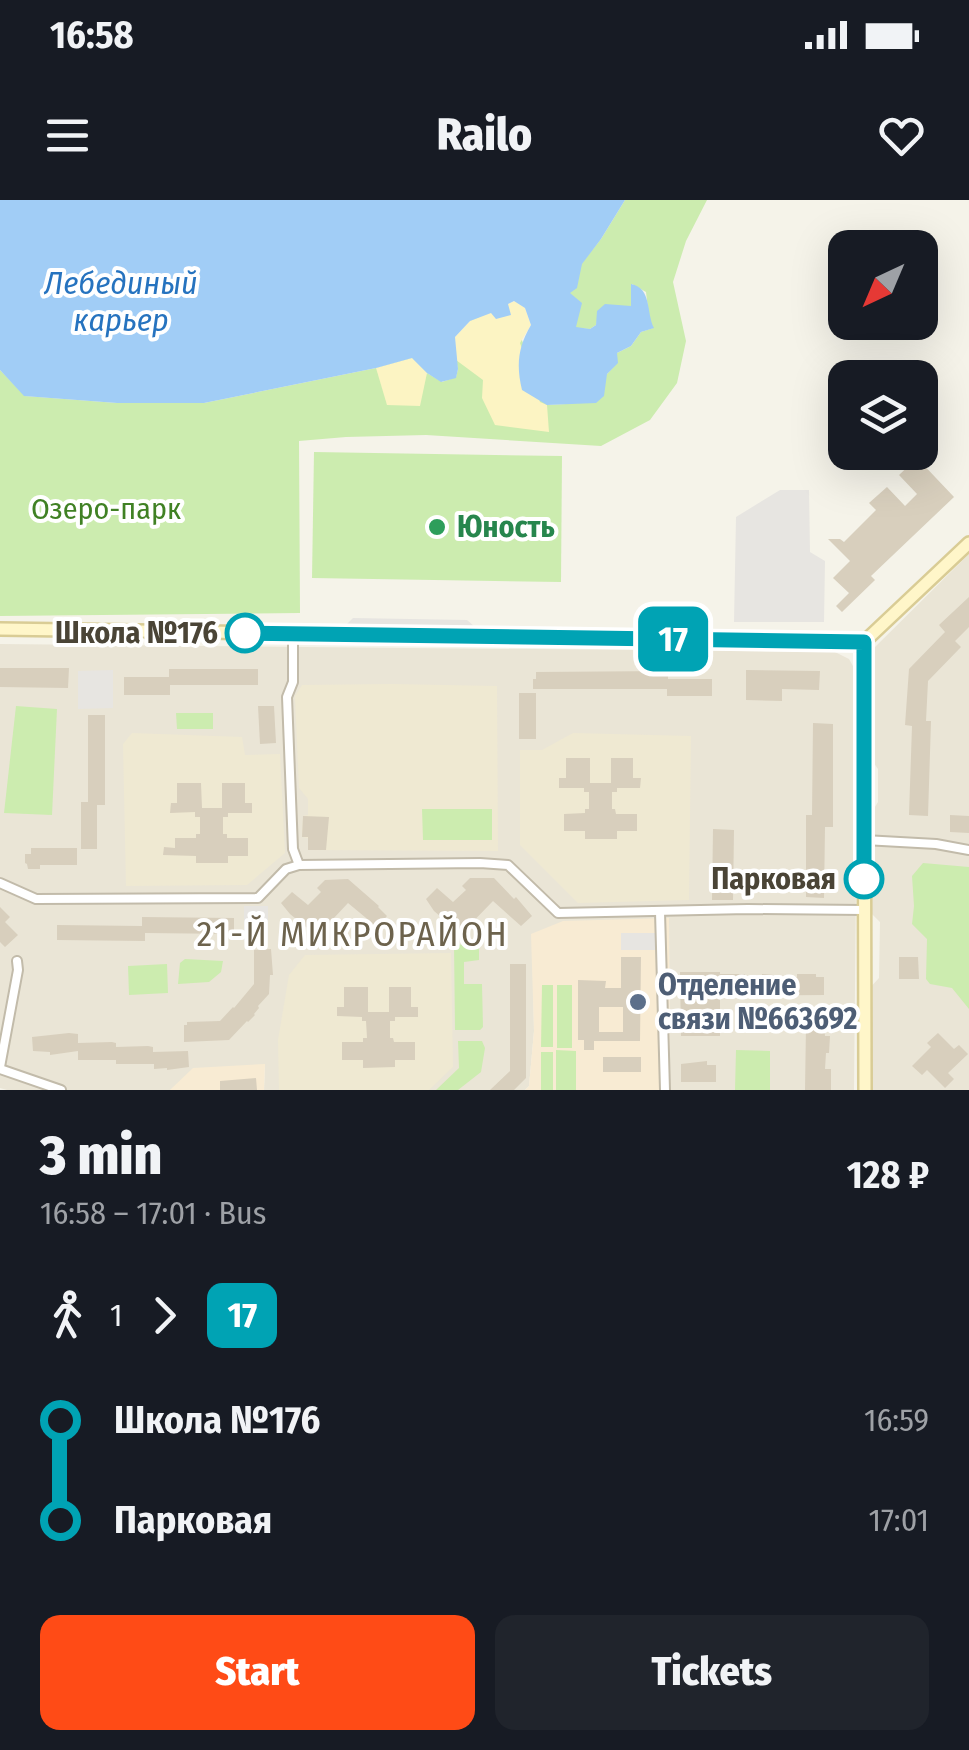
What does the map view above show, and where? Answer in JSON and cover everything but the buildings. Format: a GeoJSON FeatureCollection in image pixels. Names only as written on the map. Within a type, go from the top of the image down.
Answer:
{"type":"FeatureCollection","features":[{"type":"Feature","properties":{"kind":"street"},"geometry":{"type":"LineString","coordinates":[[0,629],[864,642],[969,543]]}},
{"type":"Feature","properties":{"kind":"street"},"geometry":{"type":"LineString","coordinates":[[293,634],[293,682],[286,698],[294,849],[299,865]]}},
{"type":"Feature","properties":{"kind":"street"},"geometry":{"type":"LineString","coordinates":[[864,642],[865,1090]]}},
{"type":"Feature","properties":{"kind":"street"},"geometry":{"type":"LineString","coordinates":[[864,840],[969,850]]}},
{"type":"Feature","properties":{"kind":"street"},"geometry":{"type":"LineString","coordinates":[[0,884],[36,899],[258,898],[286,869],[299,865],[480,862],[508,864],[558,913],[864,910]]}},
{"type":"Feature","properties":{"kind":"street"},"geometry":{"type":"LineString","coordinates":[[660,912],[665,1090]]}},
{"type":"Feature","properties":{"kind":"street"},"geometry":{"type":"LineString","coordinates":[[17,961],[0,1068],[61,1090]]}},
{"type":"Feature","properties":{"kind":"shaded area"},"geometry":{"type":"Polygon","coordinates":[[[780,490],[809,490],[810,552],[825,561],[824,622],[734,622],[736,517],[780,490]]]}},
{"type":"Feature","properties":{"kind":"shaded area"},"geometry":{"type":"Polygon","coordinates":[[[969,554],[969,1090],[869,1090],[869,989],[879,978],[880,922],[869,911],[870,815],[878,802],[878,769],[871,759],[871,651],[969,554]]]}},
{"type":"Feature","properties":{"kind":"shaded area"},"geometry":{"type":"Polygon","coordinates":[[[353,618],[467,620],[475,627],[347,624],[353,618]]]}},
{"type":"Feature","properties":{"kind":"shaded area"},"geometry":{"type":"Polygon","coordinates":[[[0,644],[835,652],[849,659],[858,675],[854,1090],[670,1090],[669,918],[532,934],[534,1031],[529,1086],[525,1090],[264,1090],[265,1065],[170,1090],[0,1088],[0,644]]]}},
{"type":"Feature","properties":{"kind":"shaded area"},"geometry":{"type":"Polygon","coordinates":[[[113,670],[113,708],[78,709],[78,671],[113,670]]]}},
{"type":"Feature","properties":{"kind":"shaded area","name":"Школа №176"},"geometry":{"type":"Polygon","coordinates":[[[302,685],[497,686],[498,851],[308,850],[308,838],[302,837],[308,799],[299,788],[295,696],[302,685]]]}},
{"type":"Feature","properties":{"kind":"shaded area"},"geometry":{"type":"Polygon","coordinates":[[[132,733],[242,737],[245,755],[280,754],[285,853],[247,885],[126,886],[123,744],[132,733]]]}},
{"type":"Feature","properties":{"kind":"shaded area"},"geometry":{"type":"Polygon","coordinates":[[[573,733],[691,736],[689,900],[578,903],[520,845],[520,750],[542,750],[573,733]]]}},
{"type":"Feature","properties":{"kind":"shaded area"},"geometry":{"type":"Polygon","coordinates":[[[244,906],[268,906],[268,940],[244,941],[244,906]]]}},
{"type":"Feature","properties":{"kind":"shaded area"},"geometry":{"type":"Polygon","coordinates":[[[669,918],[670,1090],[525,1090],[529,1086],[534,1031],[531,934],[563,921],[669,918]]]}},
{"type":"Feature","properties":{"kind":"shaded area"},"geometry":{"type":"Polygon","coordinates":[[[621,933],[655,933],[655,950],[621,950],[621,933]]]}},
{"type":"Feature","properties":{"kind":"shaded area"},"geometry":{"type":"Polygon","coordinates":[[[451,953],[453,1067],[429,1090],[279,1090],[278,1040],[289,975],[305,955],[451,953]]]}},
{"type":"Feature","properties":{"kind":"shaded area"},"geometry":{"type":"Polygon","coordinates":[[[265,1064],[264,1090],[170,1090],[193,1068],[265,1064]]]}},
{"type":"Feature","properties":{"kind":"green space","name":"Озеро-парк"},"geometry":{"type":"Polygon","coordinates":[[[625,200],[707,200],[686,241],[673,282],[686,341],[677,383],[650,420],[601,446],[426,435],[299,441],[300,613],[0,616],[0,370],[25,396],[117,403],[204,403],[412,358],[442,382],[456,377],[456,360],[470,321],[508,304],[547,405],[566,404],[607,374],[617,363],[617,353],[631,346],[641,332],[653,328],[646,292],[632,284],[632,306],[598,317],[590,329],[575,328],[569,293],[581,264],[625,200]]]}},
{"type":"Feature","properties":{"kind":"green space","name":"Юность"},"geometry":{"type":"Polygon","coordinates":[[[314,452],[562,456],[561,582],[312,578],[314,452]]]}},
{"type":"Feature","properties":{"kind":"green space"},"geometry":{"type":"Polygon","coordinates":[[[16,706],[57,709],[52,815],[4,813],[16,706]]]}},
{"type":"Feature","properties":{"kind":"green space"},"geometry":{"type":"Polygon","coordinates":[[[176,713],[213,713],[213,729],[177,729],[176,713]]]}},
{"type":"Feature","properties":{"kind":"green space"},"geometry":{"type":"Polygon","coordinates":[[[422,809],[492,809],[492,840],[423,840],[422,809]]]}},
{"type":"Feature","properties":{"kind":"green space"},"geometry":{"type":"Polygon","coordinates":[[[923,863],[969,867],[969,1009],[952,988],[930,984],[926,979],[927,939],[912,924],[912,876],[923,863]]]}},
{"type":"Feature","properties":{"kind":"green space"},"geometry":{"type":"Polygon","coordinates":[[[454,944],[479,946],[479,960],[464,962],[464,984],[482,984],[480,1030],[455,1030],[454,944]]]}},
{"type":"Feature","properties":{"kind":"green space"},"geometry":{"type":"Polygon","coordinates":[[[185,959],[223,961],[221,972],[209,982],[178,984],[180,963],[185,959]]]}},
{"type":"Feature","properties":{"kind":"green space"},"geometry":{"type":"Polygon","coordinates":[[[167,964],[168,993],[129,995],[128,966],[167,964]]]}},
{"type":"Feature","properties":{"kind":"green space"},"geometry":{"type":"Polygon","coordinates":[[[542,985],[553,985],[553,1047],[541,1047],[542,985]]]}},
{"type":"Feature","properties":{"kind":"green space"},"geometry":{"type":"Polygon","coordinates":[[[557,985],[572,985],[572,1048],[557,1048],[557,985]]]}},
{"type":"Feature","properties":{"kind":"green space"},"geometry":{"type":"Polygon","coordinates":[[[458,1041],[482,1041],[485,1048],[481,1072],[458,1090],[436,1090],[459,1068],[458,1041]]]}},
{"type":"Feature","properties":{"kind":"green space"},"geometry":{"type":"Polygon","coordinates":[[[556,1050],[576,1051],[576,1090],[556,1090],[556,1050]]]}},
{"type":"Feature","properties":{"kind":"green space"},"geometry":{"type":"Polygon","coordinates":[[[736,1050],[770,1051],[770,1090],[735,1090],[736,1050]]]}},
{"type":"Feature","properties":{"kind":"green space"},"geometry":{"type":"Polygon","coordinates":[[[541,1052],[553,1052],[553,1090],[541,1090],[541,1052]]]}},
{"type":"Feature","properties":{"kind":"sand"},"geometry":{"type":"Polygon","coordinates":[[[515,301],[525,308],[531,325],[520,343],[540,402],[547,405],[549,432],[495,425],[482,398],[483,380],[456,360],[455,337],[470,321],[515,301]]]}},
{"type":"Feature","properties":{"kind":"sand"},"geometry":{"type":"Polygon","coordinates":[[[412,358],[427,373],[420,406],[387,405],[376,368],[412,358]]]}},
{"type":"Feature","properties":{"kind":"water","name":"Лебединый карьер"},"geometry":{"type":"Polygon","coordinates":[[[0,200],[625,200],[582,264],[577,288],[570,293],[582,303],[576,327],[590,329],[596,325],[597,311],[605,304],[631,306],[631,284],[645,295],[654,328],[641,332],[631,346],[617,353],[618,363],[607,374],[604,396],[596,403],[547,405],[522,390],[519,356],[531,325],[525,308],[514,301],[508,304],[511,315],[496,319],[491,313],[470,321],[455,337],[456,378],[441,382],[412,358],[204,403],[117,403],[24,396],[0,370],[0,200]]]}},
{"type":"Feature","properties":{"kind":"bus line","name":"17"},"geometry":{"type":"LineString","coordinates":[[245,633],[864,642],[864,879]]}},
{"type":"Feature","properties":{"kind":"place","name":"Юность"},"geometry":{"type":"Point","coordinates":[437,527]}},
{"type":"Feature","properties":{"kind":"place","name":"Школа №176"},"geometry":{"type":"Point","coordinates":[245,633]}},
{"type":"Feature","properties":{"kind":"place","name":"Парковая"},"geometry":{"type":"Point","coordinates":[864,879]}},
{"type":"Feature","properties":{"kind":"place","name":"Отделение связи №663692"},"geometry":{"type":"Point","coordinates":[638,1002]}},
{"type":"Feature","properties":{"kind":"district","name":"21-Й МИКРОРАЙОН"},"geometry":{"type":"Point","coordinates":[353,934]}}]}
